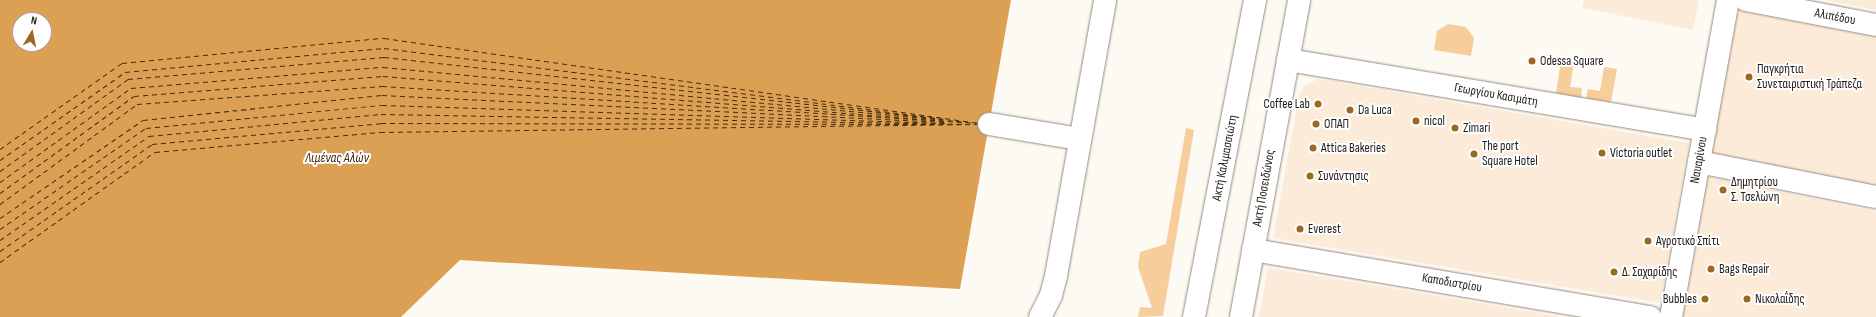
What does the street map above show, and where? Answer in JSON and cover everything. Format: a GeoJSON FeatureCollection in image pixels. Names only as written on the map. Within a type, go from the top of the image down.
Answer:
{"type":"FeatureCollection","features":[{"type":"Feature","properties":{"kind":"street"},"geometry":{"type":"LineString","coordinates":[[1040,317],[1051,295],[1056,276],[1105,0]]}},
{"type":"Feature","properties":{"kind":"street","name":"Ακτή Καλιμασσιώτη"},"geometry":{"type":"LineString","coordinates":[[1194,317],[1256,0]]}},
{"type":"Feature","properties":{"kind":"street"},"geometry":{"type":"LineString","coordinates":[[1288,60],[1299,0]]}},
{"type":"Feature","properties":{"kind":"street","name":"Αλιπέδου"},"geometry":{"type":"LineString","coordinates":[[1733,1],[1876,25]]}},
{"type":"Feature","properties":{"kind":"street","name":"Ναυαρίνου"},"geometry":{"type":"LineString","coordinates":[[1671,317],[1704,130],[1733,1]]}},
{"type":"Feature","properties":{"kind":"street","name":"Γεωργίου Κασιμάτη"},"geometry":{"type":"LineString","coordinates":[[1288,60],[1704,130]]}},
{"type":"Feature","properties":{"kind":"street","name":"Ακτή Ποσειδώνος"},"geometry":{"type":"LineString","coordinates":[[1241,317],[1288,60]]}},
{"type":"Feature","properties":{"kind":"street"},"geometry":{"type":"LineString","coordinates":[[989,124],[1080,139]]}},
{"type":"Feature","properties":{"kind":"street"},"geometry":{"type":"LineString","coordinates":[[1699,162],[1876,197]]}},
{"type":"Feature","properties":{"kind":"street","name":"Καποδιστρίου"},"geometry":{"type":"LineString","coordinates":[[1253,250],[1650,317]]}},
{"type":"Feature","properties":{"kind":"shaded area"},"geometry":{"type":"Polygon","coordinates":[[[1584,0],[1699,0],[1693,30],[1582,8],[1584,0]]]}},
{"type":"Feature","properties":{"kind":"shaded area"},"geometry":{"type":"Polygon","coordinates":[[[1825,0],[1876,0],[1876,10],[1825,0]]]}},
{"type":"Feature","properties":{"kind":"shaded area"},"geometry":{"type":"Polygon","coordinates":[[[1737,8],[1876,34],[1876,190],[1710,158],[1737,8]]]}},
{"type":"Feature","properties":{"kind":"shaded area"},"geometry":{"type":"Polygon","coordinates":[[[1448,24],[1466,27],[1474,38],[1471,56],[1434,50],[1437,31],[1448,24]]]}},
{"type":"Feature","properties":{"kind":"shaded area"},"geometry":{"type":"Polygon","coordinates":[[[1561,60],[1574,62],[1570,87],[1582,88],[1581,98],[1556,94],[1561,60]]]}},
{"type":"Feature","properties":{"kind":"shaded area"},"geometry":{"type":"Polygon","coordinates":[[[1604,67],[1617,69],[1611,102],[1586,99],[1588,89],[1600,91],[1604,67]]]}},
{"type":"Feature","properties":{"kind":"shaded area"},"geometry":{"type":"Polygon","coordinates":[[[1319,79],[1689,143],[1660,303],[1273,238],[1299,95],[1306,84],[1319,79]]]}},
{"type":"Feature","properties":{"kind":"shaded area"},"geometry":{"type":"Polygon","coordinates":[[[1186,128],[1194,130],[1163,316],[1138,317],[1140,307],[1152,308],[1138,267],[1140,252],[1166,244],[1186,128]]]}},
{"type":"Feature","properties":{"kind":"shaded area"},"geometry":{"type":"Polygon","coordinates":[[[1708,177],[1876,211],[1876,317],[1682,317],[1708,177]]]}},
{"type":"Feature","properties":{"kind":"shaded area"},"geometry":{"type":"Polygon","coordinates":[[[1268,268],[1463,300],[1561,317],[1259,317],[1268,268]]]}},
{"type":"Feature","properties":{"kind":"water","name":"Λιμένας Αλών"},"geometry":{"type":"Polygon","coordinates":[[[0,0],[1011,0],[960,289],[460,260],[401,317],[0,317],[0,0]]]}},
{"type":"Feature","properties":{"kind":"ferry route"},"geometry":{"type":"LineString","coordinates":[[0,149],[122,63],[384,38],[979,123]]}},
{"type":"Feature","properties":{"kind":"ferry route"},"geometry":{"type":"LineString","coordinates":[[0,160],[125,72],[384,48],[945,119]]}},
{"type":"Feature","properties":{"kind":"ferry route"},"geometry":{"type":"LineString","coordinates":[[0,171],[128,79],[384,57],[943,119]]}},
{"type":"Feature","properties":{"kind":"ferry route"},"geometry":{"type":"LineString","coordinates":[[0,182],[131,88],[383,67],[967,122]]}},
{"type":"Feature","properties":{"kind":"ferry route"},"geometry":{"type":"LineString","coordinates":[[0,193],[134,96],[383,76],[945,121]]}},
{"type":"Feature","properties":{"kind":"ferry route"},"geometry":{"type":"LineString","coordinates":[[0,204],[137,104],[382,86],[979,123]]}},
{"type":"Feature","properties":{"kind":"ferry route"},"geometry":{"type":"LineString","coordinates":[[0,218],[143,120],[382,95],[945,122]]}},
{"type":"Feature","properties":{"kind":"ferry route"},"geometry":{"type":"LineString","coordinates":[[0,229],[146,128],[382,105],[945,123]]}},
{"type":"Feature","properties":{"kind":"ferry route"},"geometry":{"type":"LineString","coordinates":[[0,240],[149,136],[381,114],[967,124]]}},
{"type":"Feature","properties":{"kind":"ferry route"},"geometry":{"type":"LineString","coordinates":[[0,251],[152,144],[381,123],[943,124]]}},
{"type":"Feature","properties":{"kind":"ferry route"},"geometry":{"type":"LineString","coordinates":[[0,262],[155,152],[380,132],[979,124]]}},
{"type":"Feature","properties":{"kind":"place","name":"Odessa Square"},"geometry":{"type":"Point","coordinates":[1532,61]}},
{"type":"Feature","properties":{"kind":"place","name":"Παγκρήτια Συνεταιριστική Τράπεζα"},"geometry":{"type":"Point","coordinates":[1749,77]}},
{"type":"Feature","properties":{"kind":"place","name":"Coffee Lab"},"geometry":{"type":"Point","coordinates":[1318,104]}},
{"type":"Feature","properties":{"kind":"place","name":"Da Luca"},"geometry":{"type":"Point","coordinates":[1350,110]}},
{"type":"Feature","properties":{"kind":"place","name":"nicol"},"geometry":{"type":"Point","coordinates":[1416,121]}},
{"type":"Feature","properties":{"kind":"place","name":"ΟΠΑΠ"},"geometry":{"type":"Point","coordinates":[1316,124]}},
{"type":"Feature","properties":{"kind":"place","name":"Zimari"},"geometry":{"type":"Point","coordinates":[1455,128]}},
{"type":"Feature","properties":{"kind":"place","name":"Attica Bakeries"},"geometry":{"type":"Point","coordinates":[1313,148]}},
{"type":"Feature","properties":{"kind":"place","name":"Victoria outlet"},"geometry":{"type":"Point","coordinates":[1602,153]}},
{"type":"Feature","properties":{"kind":"place","name":"The port Square Hotel"},"geometry":{"type":"Point","coordinates":[1474,154]}},
{"type":"Feature","properties":{"kind":"place","name":"Συνάντησις"},"geometry":{"type":"Point","coordinates":[1310,176]}},
{"type":"Feature","properties":{"kind":"place","name":"Δημητρίου Σ. Τσελώνη"},"geometry":{"type":"Point","coordinates":[1723,190]}},
{"type":"Feature","properties":{"kind":"place","name":"Everest"},"geometry":{"type":"Point","coordinates":[1300,229]}},
{"type":"Feature","properties":{"kind":"place","name":"Αγροτικό Σπίτι"},"geometry":{"type":"Point","coordinates":[1648,241]}},
{"type":"Feature","properties":{"kind":"place","name":"Bags Repair"},"geometry":{"type":"Point","coordinates":[1711,269]}},
{"type":"Feature","properties":{"kind":"place","name":"Δ. Σαχαρίδης"},"geometry":{"type":"Point","coordinates":[1614,272]}},
{"type":"Feature","properties":{"kind":"place","name":"Bubbles"},"geometry":{"type":"Point","coordinates":[1705,299]}},
{"type":"Feature","properties":{"kind":"place","name":"Νικολαΐδης"},"geometry":{"type":"Point","coordinates":[1747,299]}}]}
